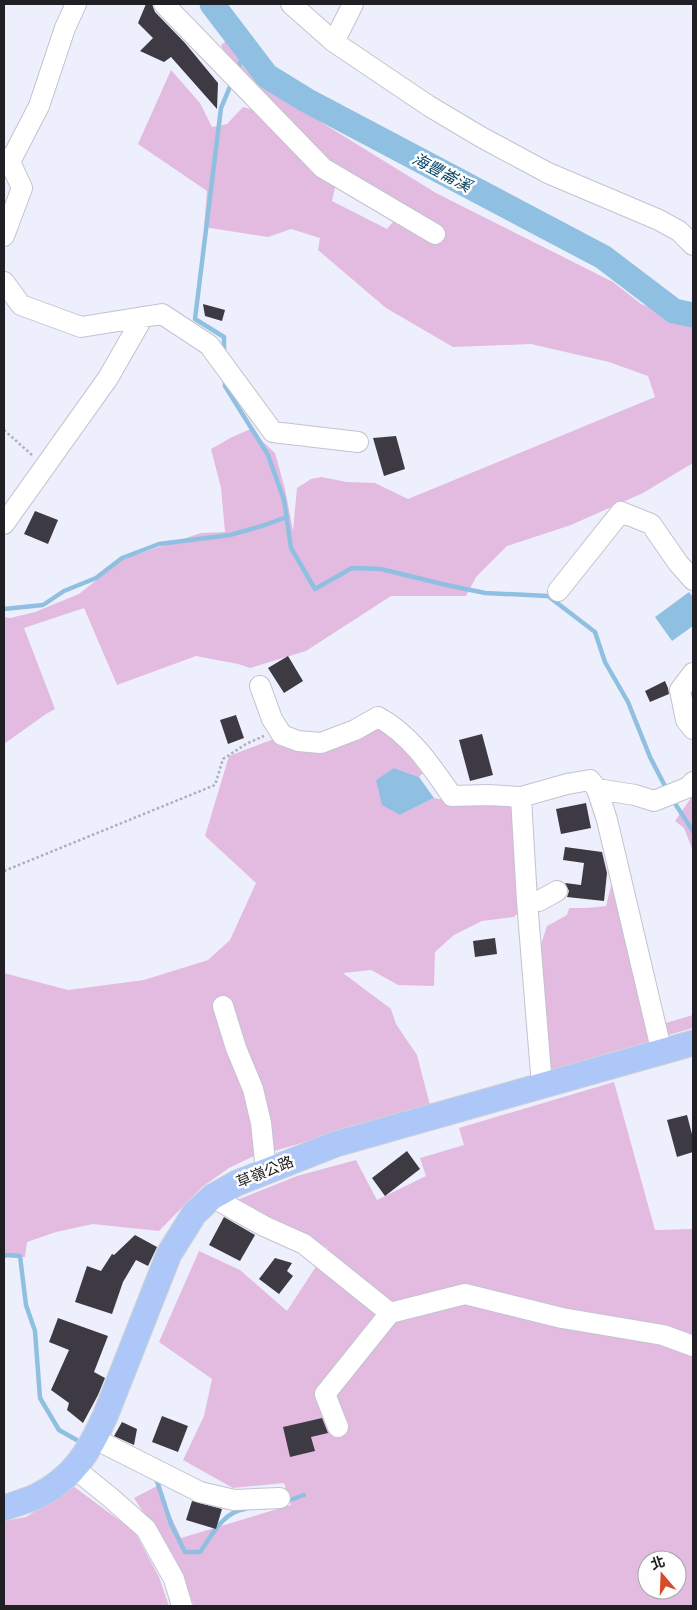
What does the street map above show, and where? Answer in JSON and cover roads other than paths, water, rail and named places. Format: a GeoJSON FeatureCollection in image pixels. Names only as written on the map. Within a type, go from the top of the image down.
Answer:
{"type":"FeatureCollection","features":[{"type":"Feature","properties":{"kind":"main road","name":"草嶺公路"},"geometry":{"type":"LineString","coordinates":[[4,1508],[37,1496],[57,1484],[82,1460],[95,1439],[169,1254],[194,1214],[212,1197],[237,1183],[336,1144],[693,1043]]}},
{"type":"Feature","properties":{"kind":"street"},"geometry":{"type":"LineString","coordinates":[[4,236],[22,188],[7,160],[39,106],[65,28],[76,4]]}},
{"type":"Feature","properties":{"kind":"street"},"geometry":{"type":"LineString","coordinates":[[164,4],[323,168],[435,234]]}},
{"type":"Feature","properties":{"kind":"street"},"geometry":{"type":"LineString","coordinates":[[291,4],[334,42],[392,82],[481,137],[548,173],[659,220],[679,231],[693,245]]}},
{"type":"Feature","properties":{"kind":"street"},"geometry":{"type":"LineString","coordinates":[[334,42],[353,4]]}},
{"type":"Feature","properties":{"kind":"street"},"geometry":{"type":"LineString","coordinates":[[4,282],[21,304],[81,327],[162,314],[209,345],[273,432],[358,442]]}},
{"type":"Feature","properties":{"kind":"street"},"geometry":{"type":"LineString","coordinates":[[4,524],[108,378],[143,317]]}},
{"type":"Feature","properties":{"kind":"street"},"geometry":{"type":"LineString","coordinates":[[558,591],[621,512],[651,524],[693,580]]}},
{"type":"Feature","properties":{"kind":"street"},"geometry":{"type":"LineString","coordinates":[[693,673],[680,690],[686,720],[693,729]]}},
{"type":"Feature","properties":{"kind":"street"},"geometry":{"type":"LineString","coordinates":[[260,686],[272,718],[282,735],[298,741],[320,744],[355,730],[378,717],[391,724],[431,765],[452,796],[488,795],[521,797],[567,784],[590,780],[598,789],[607,820],[662,1053]]}},
{"type":"Feature","properties":{"kind":"street"},"geometry":{"type":"LineString","coordinates":[[598,789],[635,795],[654,801],[678,791]]}},
{"type":"Feature","properties":{"kind":"street"},"geometry":{"type":"LineString","coordinates":[[521,797],[527,901],[542,1086]]}},
{"type":"Feature","properties":{"kind":"street"},"geometry":{"type":"LineString","coordinates":[[527,901],[539,901],[557,890]]}},
{"type":"Feature","properties":{"kind":"street"},"geometry":{"type":"LineString","coordinates":[[223,1006],[236,1048],[252,1089],[261,1123],[266,1172]]}},
{"type":"Feature","properties":{"kind":"street"},"geometry":{"type":"LineString","coordinates":[[212,1197],[264,1226],[304,1244],[390,1313]]}},
{"type":"Feature","properties":{"kind":"street"},"geometry":{"type":"LineString","coordinates":[[338,1427],[325,1394],[390,1313],[464,1294],[562,1318],[663,1335],[693,1346]]}},
{"type":"Feature","properties":{"kind":"street"},"geometry":{"type":"LineString","coordinates":[[95,1439],[200,1492],[234,1500],[280,1498]]}},
{"type":"Feature","properties":{"kind":"street"},"geometry":{"type":"LineString","coordinates":[[74,1468],[146,1529],[174,1579],[182,1606]]}},
{"type":"Feature","properties":{"kind":"water"},"geometry":{"type":"Polygon","coordinates":[[[689,592],[693,597],[693,626],[672,641],[655,617],[689,592]]]}},
{"type":"Feature","properties":{"kind":"water"},"geometry":{"type":"Polygon","coordinates":[[[394,768],[419,777],[434,798],[400,815],[382,805],[376,780],[394,768]]]}},
{"type":"Feature","properties":{"kind":"waterway","name":"海豐崙溪"},"geometry":{"type":"LineString","coordinates":[[212,4],[267,76],[306,100],[603,257],[674,311],[693,315]]}},
{"type":"Feature","properties":{"kind":"waterway"},"geometry":{"type":"LineString","coordinates":[[237,70],[246,49]]}},
{"type":"Feature","properties":{"kind":"waterway"},"geometry":{"type":"LineString","coordinates":[[224,354],[224,337],[195,319],[221,108],[232,82]]}},
{"type":"Feature","properties":{"kind":"waterway"},"geometry":{"type":"LineString","coordinates":[[225,380],[225,386],[268,455],[284,500],[291,548],[315,589],[352,568],[381,569],[485,593],[548,596],[595,632],[605,662],[628,702],[650,757],[667,790]]}},
{"type":"Feature","properties":{"kind":"waterway"},"geometry":{"type":"LineString","coordinates":[[4,609],[43,605],[64,591],[96,578],[122,558],[159,544],[230,535],[287,517]]}},
{"type":"Feature","properties":{"kind":"waterway"},"geometry":{"type":"LineString","coordinates":[[672,799],[693,831]]}},
{"type":"Feature","properties":{"kind":"waterway"},"geometry":{"type":"LineString","coordinates":[[4,1256],[20,1256],[26,1305],[35,1331],[40,1398],[59,1430],[82,1443]]}},
{"type":"Feature","properties":{"kind":"waterway"},"geometry":{"type":"LineString","coordinates":[[156,1478],[171,1524],[185,1552],[200,1552],[224,1519],[237,1511],[245,1509]]}},
{"type":"Feature","properties":{"kind":"waterway"},"geometry":{"type":"LineString","coordinates":[[285,1502],[304,1495]]}}]}
